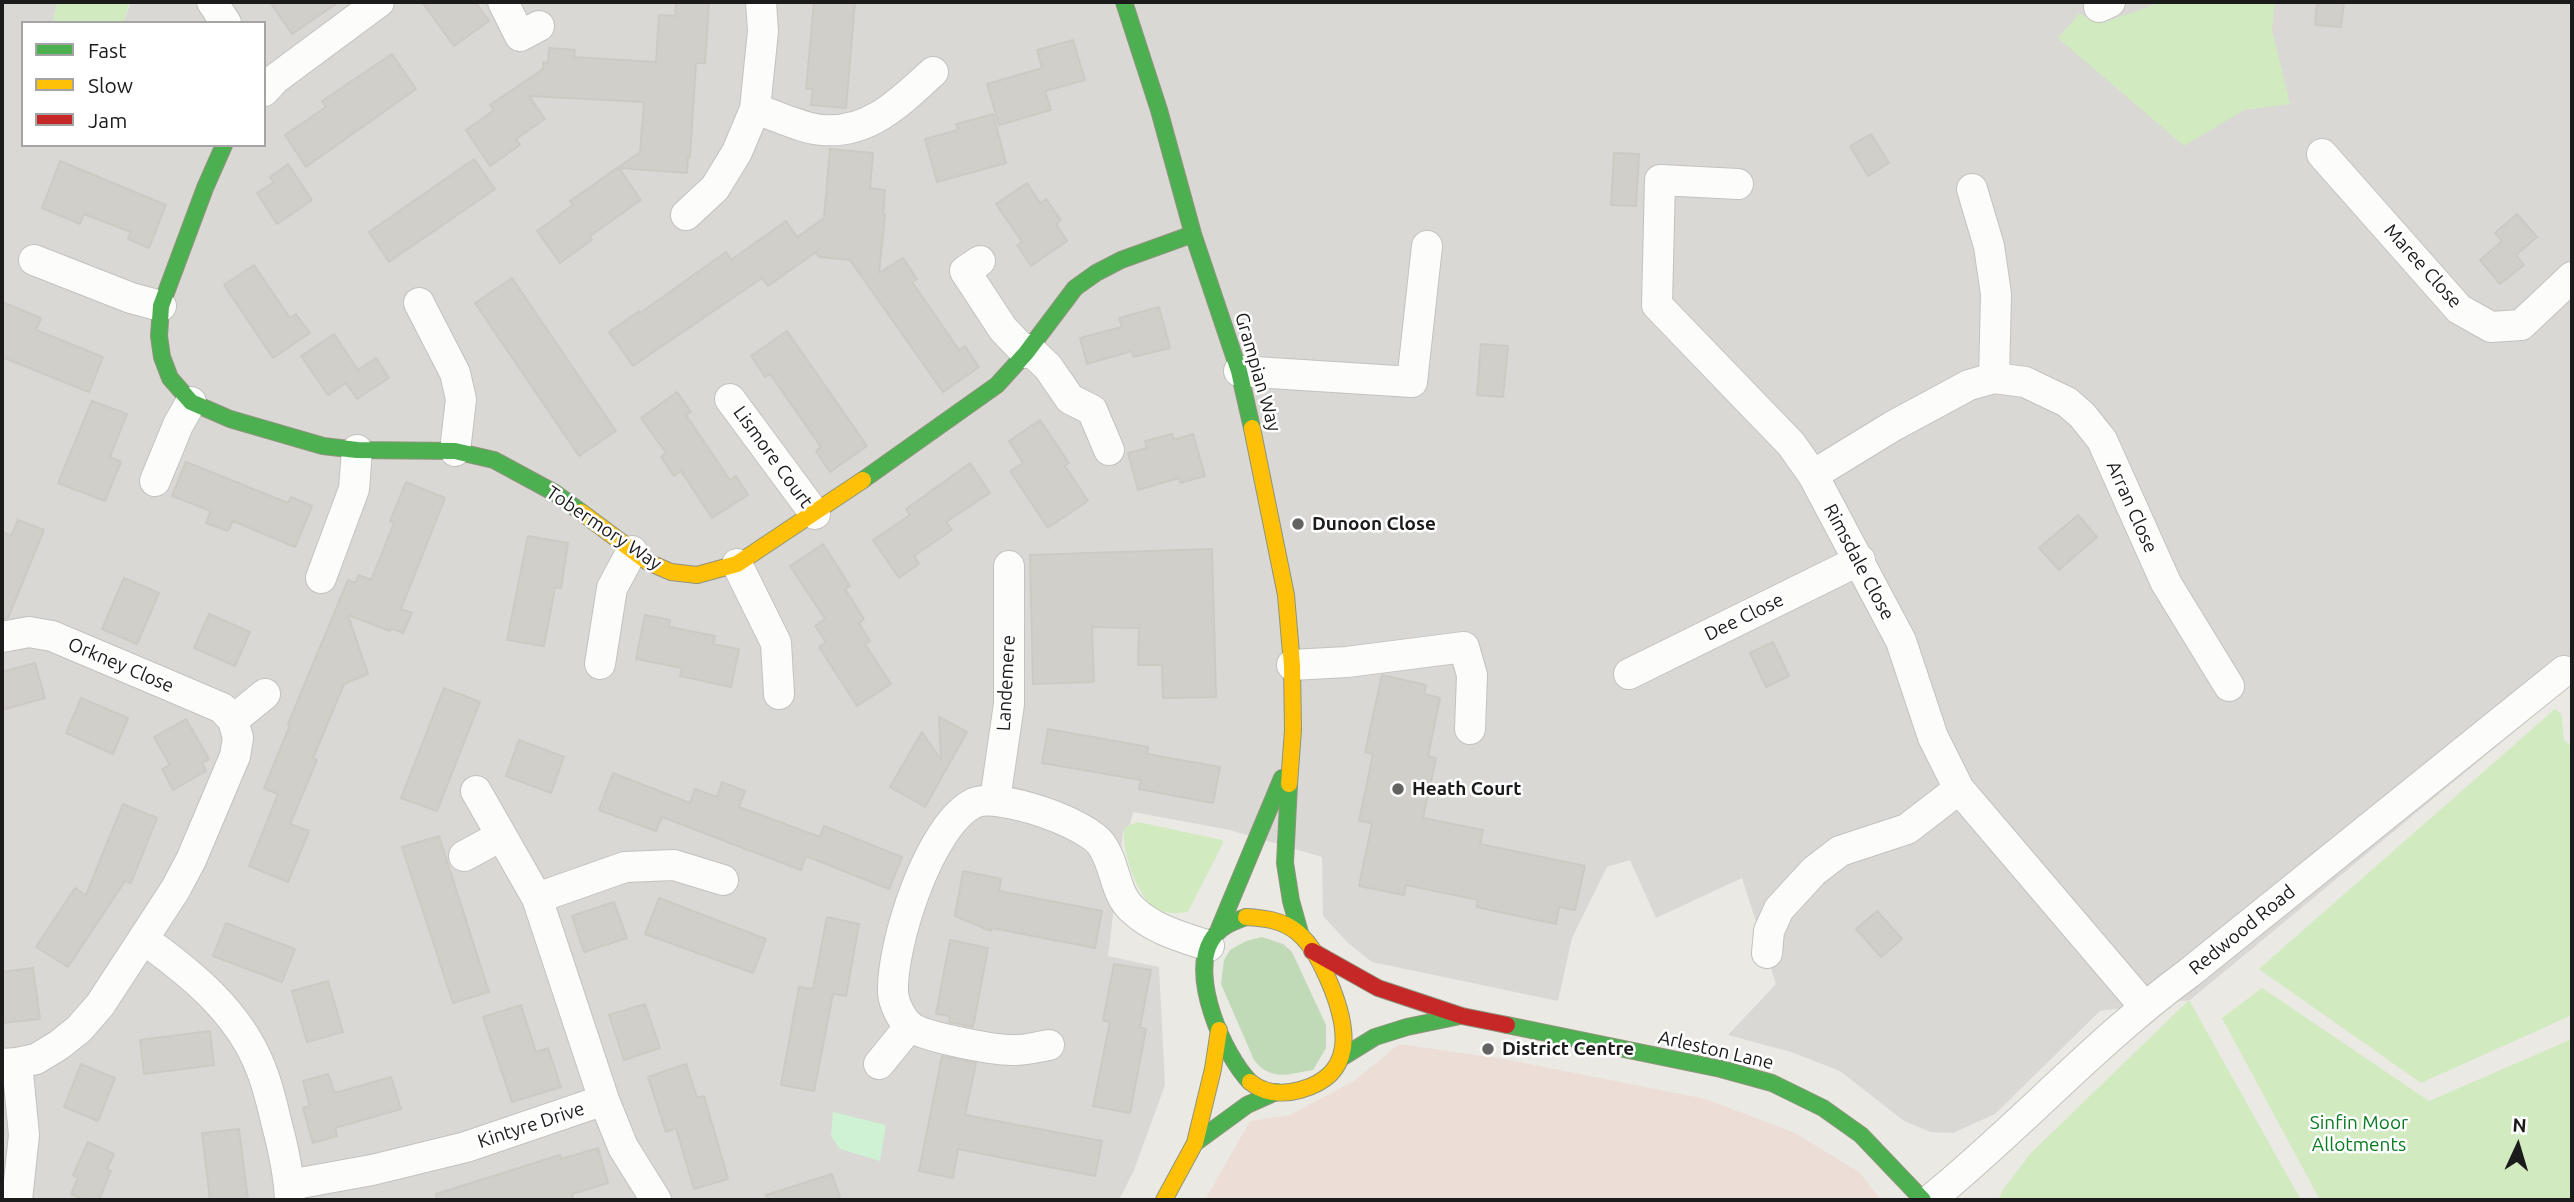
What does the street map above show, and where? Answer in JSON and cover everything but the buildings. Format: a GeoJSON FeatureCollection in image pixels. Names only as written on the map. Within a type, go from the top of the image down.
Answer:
{"type":"FeatureCollection","features":[{"type":"Feature","properties":{"kind":"street"},"geometry":{"type":"LineString","coordinates":[[212,2],[225,21]]}},
{"type":"Feature","properties":{"kind":"street"},"geometry":{"type":"LineString","coordinates":[[503,2],[520,36],[539,26]]}},
{"type":"Feature","properties":{"kind":"street"},"geometry":{"type":"LineString","coordinates":[[686,215],[715,188],[737,152],[755,108],[763,31],[761,2]]}},
{"type":"Feature","properties":{"kind":"street","name":"Grampian Way"},"geometry":{"type":"LineString","coordinates":[[1124,2],[1159,110],[1194,234],[1239,371],[1257,444],[1284,583],[1292,665],[1293,730],[1285,863],[1300,933]]}},
{"type":"Feature","properties":{"kind":"street"},"geometry":{"type":"LineString","coordinates":[[268,79],[373,6]]}},
{"type":"Feature","properties":{"kind":"street"},"geometry":{"type":"LineString","coordinates":[[755,108],[821,130],[847,128],[872,122],[905,98],[933,72]]}},
{"type":"Feature","properties":{"kind":"street","name":"Tobermory Way"},"geometry":{"type":"LineString","coordinates":[[224,147],[205,188],[161,306],[159,336],[162,357],[170,378],[191,402],[230,419],[287,437],[357,450],[455,451],[494,460],[555,493],[632,551],[671,572],[697,575],[737,564],[815,514],[970,406],[997,385],[1028,351],[1075,288],[1096,273],[1121,260],[1194,234]]}},
{"type":"Feature","properties":{"kind":"street","name":"Maree Close"},"geometry":{"type":"LineString","coordinates":[[2322,154],[2459,309],[2491,327],[2521,326],[2572,277]]}},
{"type":"Feature","properties":{"kind":"street","name":"Rimsdale Close"},"geometry":{"type":"LineString","coordinates":[[1738,184],[1660,180],[1657,305],[1791,444],[1813,475],[1901,641],[1933,737],[1959,789],[2144,1006]]}},
{"type":"Feature","properties":{"kind":"street"},"geometry":{"type":"LineString","coordinates":[[1972,189],[1989,246],[1996,294],[1994,378]]}},
{"type":"Feature","properties":{"kind":"street"},"geometry":{"type":"LineString","coordinates":[[1239,371],[1412,391],[1427,246]]}},
{"type":"Feature","properties":{"kind":"street"},"geometry":{"type":"LineString","coordinates":[[34,260],[131,298],[161,306]]}},
{"type":"Feature","properties":{"kind":"street"},"geometry":{"type":"LineString","coordinates":[[981,261],[965,271],[1003,329],[1048,367],[1070,399],[1092,410],[1109,450]]}},
{"type":"Feature","properties":{"kind":"street"},"geometry":{"type":"LineString","coordinates":[[419,303],[455,373],[461,399],[455,451]]}},
{"type":"Feature","properties":{"kind":"street","name":"Arran Close"},"geometry":{"type":"LineString","coordinates":[[1813,475],[1969,385],[1994,378],[2025,382],[2067,402],[2082,415],[2102,440],[2166,583],[2229,686]]}},
{"type":"Feature","properties":{"kind":"street","name":"Lismore Court"},"geometry":{"type":"LineString","coordinates":[[730,399],[815,514]]}},
{"type":"Feature","properties":{"kind":"street"},"geometry":{"type":"LineString","coordinates":[[155,481],[178,425],[191,402]]}},
{"type":"Feature","properties":{"kind":"street"},"geometry":{"type":"LineString","coordinates":[[321,578],[354,489],[357,450]]}},
{"type":"Feature","properties":{"kind":"street"},"geometry":{"type":"LineString","coordinates":[[600,664],[612,588],[632,551]]}},
{"type":"Feature","properties":{"kind":"street","name":"Dee Close"},"geometry":{"type":"LineString","coordinates":[[1629,674],[1860,560]]}},
{"type":"Feature","properties":{"kind":"street"},"geometry":{"type":"LineString","coordinates":[[737,564],[776,643],[779,694]]}},
{"type":"Feature","properties":{"kind":"street","name":"Landemere"},"geometry":{"type":"LineString","coordinates":[[995,800],[1009,704],[1009,566]]}},
{"type":"Feature","properties":{"kind":"street","name":"Orkney Close"},"geometry":{"type":"LineString","coordinates":[[2,637],[29,632],[52,636],[222,708],[233,720]]}},
{"type":"Feature","properties":{"kind":"street"},"geometry":{"type":"LineString","coordinates":[[1292,665],[1347,662],[1464,647],[1472,676],[1470,729]]}},
{"type":"Feature","properties":{"kind":"street","name":"Redwood Road"},"geometry":{"type":"LineString","coordinates":[[1930,1200],[2144,1006],[2189,973],[2564,671]]}},
{"type":"Feature","properties":{"kind":"street"},"geometry":{"type":"LineString","coordinates":[[17,1200],[24,1135],[9,1064],[36,1059],[59,1045],[79,1029],[100,1005],[144,939],[191,860],[235,757],[238,738],[233,720],[265,694]]}},
{"type":"Feature","properties":{"kind":"street","name":"Grampian Way"},"geometry":{"type":"LineString","coordinates":[[1214,938],[1289,764]]}},
{"type":"Feature","properties":{"kind":"street"},"geometry":{"type":"LineString","coordinates":[[1767,953],[1769,930],[1779,909],[1814,871],[1840,851],[1907,829],[1959,789]]}},
{"type":"Feature","properties":{"kind":"street","name":"Kintyre Drive"},"geometry":{"type":"LineString","coordinates":[[289,1192],[466,1147],[604,1100],[537,898],[475,791]]}},
{"type":"Feature","properties":{"kind":"street"},"geometry":{"type":"LineString","coordinates":[[1049,1045],[1013,1050],[939,1037],[910,1026],[899,1012],[893,994],[900,948],[919,878],[940,837],[954,817],[975,802],[995,800],[1019,805],[1094,835],[1111,860],[1119,889],[1130,909],[1151,925],[1214,938]]}},
{"type":"Feature","properties":{"kind":"street"},"geometry":{"type":"LineString","coordinates":[[464,856],[501,836]]}},
{"type":"Feature","properties":{"kind":"street"},"geometry":{"type":"LineString","coordinates":[[537,898],[625,867],[674,865],[723,880]]}},
{"type":"Feature","properties":{"kind":"street"},"geometry":{"type":"LineString","coordinates":[[1246,917],[1283,922],[1300,933],[1329,981],[1343,1022],[1345,1038],[1341,1058],[1332,1072],[1317,1085],[1307,1089],[1276,1091],[1255,1086],[1241,1073],[1219,1030],[1205,986],[1204,967],[1214,938],[1246,917]]}},
{"type":"Feature","properties":{"kind":"street"},"geometry":{"type":"LineString","coordinates":[[144,939],[207,990],[251,1047],[270,1098],[289,1192]]}},
{"type":"Feature","properties":{"kind":"street","name":"Arleston Lane"},"geometry":{"type":"LineString","coordinates":[[1312,951],[1378,988],[1462,1016],[1721,1069],[1772,1083],[1823,1108],[1861,1135],[1923,1200]]}},
{"type":"Feature","properties":{"kind":"street","name":"Arleston Lane"},"geometry":{"type":"LineString","coordinates":[[1341,1058],[1375,1037],[1407,1027],[1462,1016]]}},
{"type":"Feature","properties":{"kind":"street"},"geometry":{"type":"LineString","coordinates":[[879,1064],[910,1026]]}},
{"type":"Feature","properties":{"kind":"street"},"geometry":{"type":"LineString","coordinates":[[1164,1200],[1195,1143],[1213,1069],[1219,1030]]}},
{"type":"Feature","properties":{"kind":"street"},"geometry":{"type":"LineString","coordinates":[[1195,1143],[1247,1105],[1276,1091]]}},
{"type":"Feature","properties":{"kind":"street"},"geometry":{"type":"LineString","coordinates":[[604,1100],[623,1147],[656,1200]]}},
{"type":"Feature","properties":{"kind":"shaded area"},"geometry":{"type":"Polygon","coordinates":[[[2,2],[57,4],[53,21],[21,21],[21,147],[266,147],[266,21],[124,21],[131,2],[2572,2],[2572,684],[2190,1000],[2100,1011],[1995,1114],[1953,1133],[1931,1132],[1904,1121],[1840,1071],[1791,1052],[1728,1035],[1776,984],[1742,878],[1656,918],[1630,860],[1607,867],[1572,938],[1558,1001],[1372,962],[1348,943],[1323,916],[1322,857],[1230,830],[1133,812],[1130,824],[1123,832],[1108,956],[1159,967],[1165,1085],[1134,1170],[1119,1200],[2,1200],[2,2]]]}},
{"type":"Feature","properties":{"kind":"shaded area"},"geometry":{"type":"Polygon","coordinates":[[[1399,1044],[1504,1059],[1706,1099],[1795,1133],[1859,1172],[1881,1200],[1205,1200],[1250,1121],[1290,1115],[1354,1081],[1399,1044]]]}},
{"type":"Feature","properties":{"kind":"green space"},"geometry":{"type":"Polygon","coordinates":[[[57,2],[130,2],[124,21],[53,21],[57,2]]]}},
{"type":"Feature","properties":{"kind":"green space"},"geometry":{"type":"Polygon","coordinates":[[[2162,2],[2275,2],[2272,30],[2290,104],[2244,110],[2184,146],[2058,38],[2079,14],[2103,23],[2162,2]]]}},
{"type":"Feature","properties":{"kind":"green space"},"geometry":{"type":"Polygon","coordinates":[[[2555,709],[2561,714],[2564,740],[2572,747],[2572,1015],[2421,1083],[2259,969],[2555,709]]]}},
{"type":"Feature","properties":{"kind":"green space"},"geometry":{"type":"Polygon","coordinates":[[[1138,822],[1222,840],[1223,843],[1188,912],[1163,912],[1149,903],[1142,894],[1127,858],[1124,835],[1125,827],[1138,822]]]}},
{"type":"Feature","properties":{"kind":"green space"},"geometry":{"type":"Polygon","coordinates":[[[1262,937],[1283,944],[1292,952],[1326,1025],[1326,1048],[1313,1070],[1281,1075],[1261,1067],[1254,1060],[1221,984],[1224,960],[1230,950],[1246,941],[1262,937]]]}},
{"type":"Feature","properties":{"kind":"green space","name":"Sinfin Moor Allotments"},"geometry":{"type":"Polygon","coordinates":[[[2262,988],[2429,1101],[2572,1039],[2572,1200],[2320,1200],[2222,1018],[2262,988]]]}},
{"type":"Feature","properties":{"kind":"green space"},"geometry":{"type":"Polygon","coordinates":[[[2189,1000],[2301,1200],[1999,1200],[2002,1191],[2031,1153],[2189,1000]]]}},
{"type":"Feature","properties":{"kind":"green space"},"geometry":{"type":"Polygon","coordinates":[[[833,1112],[886,1125],[880,1161],[840,1149],[831,1136],[833,1112]]]}},
{"type":"Feature","properties":{"kind":"traffic: fast"},"geometry":{"type":"LineString","coordinates":[[1124,2],[1159,110],[1193,234],[1239,371],[1252,428]]}},
{"type":"Feature","properties":{"kind":"traffic: fast"},"geometry":{"type":"LineString","coordinates":[[223,147],[161,306],[159,336],[162,357],[170,378],[191,402],[230,419],[323,446],[357,450],[455,451],[494,460],[555,493],[581,512]]}},
{"type":"Feature","properties":{"kind":"traffic: fast"},"geometry":{"type":"LineString","coordinates":[[863,480],[997,385],[1026,353],[1075,288],[1121,260],[1193,234]]}},
{"type":"Feature","properties":{"kind":"traffic: fast"},"geometry":{"type":"LineString","coordinates":[[1219,929],[1282,778]]}},
{"type":"Feature","properties":{"kind":"traffic: fast"},"geometry":{"type":"LineString","coordinates":[[1289,784],[1285,863],[1300,933]]}},
{"type":"Feature","properties":{"kind":"traffic: fast"},"geometry":{"type":"LineString","coordinates":[[1246,917],[1226,926],[1214,936],[1206,956],[1204,974],[1212,1015],[1220,1035],[1250,1082]]}},
{"type":"Feature","properties":{"kind":"traffic: fast"},"geometry":{"type":"LineString","coordinates":[[1341,1058],[1375,1037],[1460,1016]]}},
{"type":"Feature","properties":{"kind":"traffic: fast"},"geometry":{"type":"LineString","coordinates":[[1507,1025],[1721,1069],[1772,1083],[1823,1108],[1861,1135],[1923,1200]]}},
{"type":"Feature","properties":{"kind":"traffic: fast"},"geometry":{"type":"LineString","coordinates":[[1195,1143],[1247,1105],[1276,1092]]}},
{"type":"Feature","properties":{"kind":"traffic: slow"},"geometry":{"type":"LineString","coordinates":[[1252,428],[1286,595],[1292,665],[1293,730],[1289,784]]}},
{"type":"Feature","properties":{"kind":"traffic: slow"},"geometry":{"type":"LineString","coordinates":[[581,512],[648,562],[671,572],[697,575],[737,564],[863,480]]}},
{"type":"Feature","properties":{"kind":"traffic: slow"},"geometry":{"type":"LineString","coordinates":[[1246,917],[1279,922],[1297,932],[1308,943],[1331,986],[1343,1033],[1339,1062],[1331,1073],[1318,1083],[1300,1090],[1280,1093],[1261,1089],[1250,1082]]}},
{"type":"Feature","properties":{"kind":"traffic: slow"},"geometry":{"type":"LineString","coordinates":[[1164,1200],[1195,1143],[1213,1069],[1219,1030]]}},
{"type":"Feature","properties":{"kind":"traffic: jam"},"geometry":{"type":"LineString","coordinates":[[1312,951],[1378,988],[1462,1016],[1507,1025]]}},
{"type":"Feature","properties":{"kind":"place","name":"Dunoon Close"},"geometry":{"type":"Point","coordinates":[1298,524]}},
{"type":"Feature","properties":{"kind":"place","name":"Heath Court"},"geometry":{"type":"Point","coordinates":[1398,789]}},
{"type":"Feature","properties":{"kind":"place","name":"District Centre"},"geometry":{"type":"Point","coordinates":[1488,1049]}}]}
